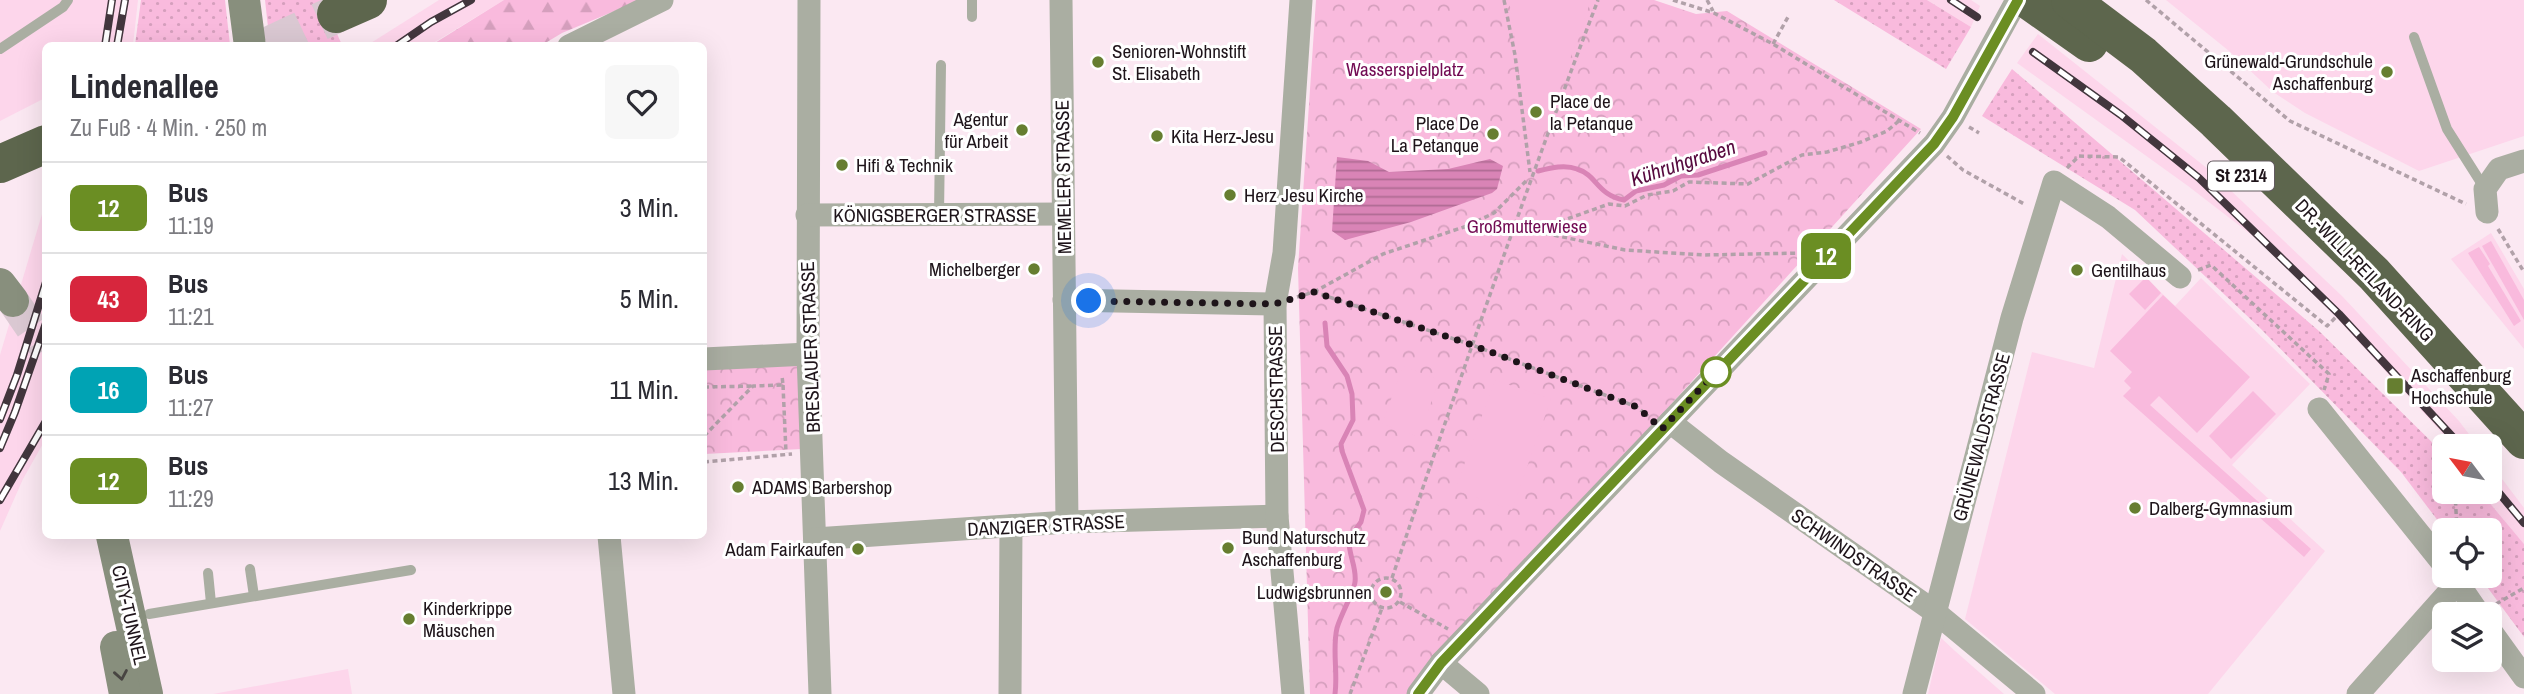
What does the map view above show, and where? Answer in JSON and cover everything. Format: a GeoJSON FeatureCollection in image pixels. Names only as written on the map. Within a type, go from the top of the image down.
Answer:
{"type":"FeatureCollection","features":[{"type":"Feature","properties":{"kind":"highway","name":"St 2314"},"geometry":{"type":"LineString","coordinates":[[2028,0],[2116,64],[2189,126],[2316,248],[2374,274]]}},
{"type":"Feature","properties":{"kind":"highway","name":"DR.-WILLI-REILAND-RING"},"geometry":{"type":"LineString","coordinates":[[2070,0],[2143,55],[2198,104],[2374,274],[2524,440]]}},
{"type":"Feature","properties":{"kind":"highway","name":"St 2314"},"geometry":{"type":"LineString","coordinates":[[2110,0],[2229,98],[2348,214],[2374,274]]}},
{"type":"Feature","properties":{"kind":"highway"},"geometry":{"type":"LineString","coordinates":[[1,165],[42,146]]}},
{"type":"Feature","properties":{"kind":"main road"},"geometry":{"type":"LineString","coordinates":[[244,0],[249,42]]}},
{"type":"Feature","properties":{"kind":"main road"},"geometry":{"type":"LineString","coordinates":[[97,539],[125,694]]}},
{"type":"Feature","properties":{"kind":"main road","name":"CITY-TUNNEL"},"geometry":{"type":"LineString","coordinates":[[113,539],[147,694]]}},
{"type":"Feature","properties":{"kind":"main road"},"geometry":{"type":"LineString","coordinates":[[135,539],[163,694]]}},
{"type":"Feature","properties":{"kind":"street"},"geometry":{"type":"LineString","coordinates":[[577,42],[662,0]]}},
{"type":"Feature","properties":{"kind":"street","name":"BRESLAUER STRASSE"},"geometry":{"type":"LineString","coordinates":[[809,0],[808,354],[820,694]]}},
{"type":"Feature","properties":{"kind":"street","name":"MEMELER STRASSE"},"geometry":{"type":"LineString","coordinates":[[1061,0],[1067,522]]}},
{"type":"Feature","properties":{"kind":"street","name":"DESCHSTRASSE"},"geometry":{"type":"LineString","coordinates":[[1293,694],[1277,516],[1275,304],[1284,253],[1301,0]]}},
{"type":"Feature","properties":{"kind":"street"},"geometry":{"type":"LineString","coordinates":[[1418,694],[1441,663],[1934,144],[1953,117],[2018,0]]}},
{"type":"Feature","properties":{"kind":"street"},"geometry":{"type":"LineString","coordinates":[[2486,201],[2499,169],[2524,161]]}},
{"type":"Feature","properties":{"kind":"street"},"geometry":{"type":"LineString","coordinates":[[2054,183],[2108,217],[2180,277]]}},
{"type":"Feature","properties":{"kind":"street","name":"GRÜNEWALDSTRASSE"},"geometry":{"type":"LineString","coordinates":[[1914,694],[2012,318],[2054,183]]}},
{"type":"Feature","properties":{"kind":"street","name":"KÖNIGSBERGER STRASSE"},"geometry":{"type":"LineString","coordinates":[[807,215],[1063,214]]}},
{"type":"Feature","properties":{"kind":"street"},"geometry":{"type":"LineString","coordinates":[[1064,300],[1275,304]]}},
{"type":"Feature","properties":{"kind":"street"},"geometry":{"type":"LineString","coordinates":[[707,359],[808,354]]}},
{"type":"Feature","properties":{"kind":"street"},"geometry":{"type":"LineString","coordinates":[[2319,409],[2432,550]]}},
{"type":"Feature","properties":{"kind":"street","name":"SCHWINDSTRASSE"},"geometry":{"type":"LineString","coordinates":[[1666,425],[1935,612],[2034,694]]}},
{"type":"Feature","properties":{"kind":"street","name":"DANZIGER STRASSE"},"geometry":{"type":"LineString","coordinates":[[815,538],[1067,522],[1277,516]]}},
{"type":"Feature","properties":{"kind":"street"},"geometry":{"type":"LineString","coordinates":[[1010,694],[1011,526]]}},
{"type":"Feature","properties":{"kind":"street"},"geometry":{"type":"LineString","coordinates":[[609,539],[624,694]]}},
{"type":"Feature","properties":{"kind":"street"},"geometry":{"type":"LineString","coordinates":[[2358,694],[2442,588]]}},
{"type":"Feature","properties":{"kind":"street"},"geometry":{"type":"LineString","coordinates":[[2502,647],[2524,677]]}},
{"type":"Feature","properties":{"kind":"street"},"geometry":{"type":"LineString","coordinates":[[1441,663],[1478,694]]}},
{"type":"Feature","properties":{"kind":"lane"},"geometry":{"type":"LineString","coordinates":[[0,49],[63,7],[68,0]]}},
{"type":"Feature","properties":{"kind":"lane"},"geometry":{"type":"LineString","coordinates":[[972,0],[972,17]]}},
{"type":"Feature","properties":{"kind":"lane"},"geometry":{"type":"LineString","coordinates":[[2414,37],[2447,129],[2486,201]]}},
{"type":"Feature","properties":{"kind":"lane"},"geometry":{"type":"LineString","coordinates":[[939,215],[941,65]]}},
{"type":"Feature","properties":{"kind":"lane"},"geometry":{"type":"LineString","coordinates":[[250,569],[254,596]]}},
{"type":"Feature","properties":{"kind":"lane"},"geometry":{"type":"LineString","coordinates":[[149,614],[411,570]]}},
{"type":"Feature","properties":{"kind":"lane"},"geometry":{"type":"LineString","coordinates":[[208,573],[211,603]]}},
{"type":"Feature","properties":{"kind":"path"},"geometry":{"type":"LineString","coordinates":[[1504,0],[1515,55],[1531,176]]}},
{"type":"Feature","properties":{"kind":"path"},"geometry":{"type":"LineString","coordinates":[[1392,578],[1514,232],[1531,176],[1598,0]]}},
{"type":"Feature","properties":{"kind":"path"},"geometry":{"type":"LineString","coordinates":[[1673,0],[1714,13],[1773,44],[1914,129]]}},
{"type":"Feature","properties":{"kind":"path"},"geometry":{"type":"LineString","coordinates":[[1707,0],[1714,13]]}},
{"type":"Feature","properties":{"kind":"path"},"geometry":{"type":"LineString","coordinates":[[2146,0],[2290,121],[2472,207],[2486,201],[2524,272]]}},
{"type":"Feature","properties":{"kind":"path"},"geometry":{"type":"LineString","coordinates":[[1773,44],[1788,17]]}},
{"type":"Feature","properties":{"kind":"path"},"geometry":{"type":"LineString","coordinates":[[1534,231],[1609,204],[1625,206],[1647,195],[1673,191],[1689,182],[1748,184],[1802,155],[1827,152],[1861,142],[1887,131],[1900,120]]}},
{"type":"Feature","properties":{"kind":"path"},"geometry":{"type":"LineString","coordinates":[[1934,144],[1963,170],[2043,214]]}},
{"type":"Feature","properties":{"kind":"path"},"geometry":{"type":"LineString","coordinates":[[2054,183],[2079,156],[2119,157],[2327,326],[2336,317]]}},
{"type":"Feature","properties":{"kind":"path"},"geometry":{"type":"LineString","coordinates":[[1275,304],[1314,292],[1383,254],[1467,226],[1494,213],[1531,176]]}},
{"type":"Feature","properties":{"kind":"path"},"geometry":{"type":"LineString","coordinates":[[1467,226],[1514,232],[1534,231],[1625,250],[1704,255],[1802,253]]}},
{"type":"Feature","properties":{"kind":"path"},"geometry":{"type":"LineString","coordinates":[[2180,277],[2211,265],[2329,374],[2319,409]]}},
{"type":"Feature","properties":{"kind":"path"},"geometry":{"type":"LineString","coordinates":[[1314,292],[1472,345],[1637,407],[1666,425]]}},
{"type":"Feature","properties":{"kind":"path"},"geometry":{"type":"LineString","coordinates":[[781,355],[786,454]]}},
{"type":"Feature","properties":{"kind":"path"},"geometry":{"type":"LineString","coordinates":[[707,387],[783,385]]}},
{"type":"Feature","properties":{"kind":"path"},"geometry":{"type":"LineString","coordinates":[[707,433],[753,386]]}},
{"type":"Feature","properties":{"kind":"path"},"geometry":{"type":"LineString","coordinates":[[707,462],[813,452]]}},
{"type":"Feature","properties":{"kind":"path"},"geometry":{"type":"LineString","coordinates":[[1381,578],[1392,578],[1402,588],[1400,602],[1392,608],[1382,608],[1374,603],[1371,595],[1373,584],[1381,578]]}},
{"type":"Feature","properties":{"kind":"path"},"geometry":{"type":"LineString","coordinates":[[1284,587],[1345,595],[1371,595]]}},
{"type":"Feature","properties":{"kind":"path"},"geometry":{"type":"LineString","coordinates":[[2500,602],[2524,588]]}},
{"type":"Feature","properties":{"kind":"path"},"geometry":{"type":"LineString","coordinates":[[1400,602],[1452,632]]}},
{"type":"Feature","properties":{"kind":"path"},"geometry":{"type":"LineString","coordinates":[[1350,694],[1382,608]]}},
{"type":"Feature","properties":{"kind":"shaded area"},"geometry":{"type":"Polygon","coordinates":[[[0,0],[138,0],[133,42],[42,42],[42,100],[0,121],[0,0]]]}},
{"type":"Feature","properties":{"kind":"shaded area"},"geometry":{"type":"Polygon","coordinates":[[[439,0],[504,0],[435,42],[372,42],[439,0]]]}},
{"type":"Feature","properties":{"kind":"shaded area"},"geometry":{"type":"Polygon","coordinates":[[[1927,0],[1971,0],[1980,6],[1971,27],[1927,0]]]}},
{"type":"Feature","properties":{"kind":"shaded area","name":"Grünewald-Grundschule Aschaffenburg"},"geometry":{"type":"Polygon","coordinates":[[[2166,0],[2524,0],[2524,136],[2419,171],[2305,113],[2273,92],[2229,51],[2166,0]]]}},
{"type":"Feature","properties":{"kind":"shaded area"},"geometry":{"type":"Polygon","coordinates":[[[2038,34],[2208,169],[2343,297],[2469,434],[2443,434],[2336,317],[2262,243],[2188,186],[2017,63],[2038,34]]]}},
{"type":"Feature","properties":{"kind":"shaded area"},"geometry":{"type":"Polygon","coordinates":[[[1337,157],[1368,161],[1389,172],[1448,169],[1490,159],[1503,166],[1497,189],[1492,193],[1411,222],[1345,240],[1332,231],[1337,157]]]}},
{"type":"Feature","properties":{"kind":"shaded area"},"geometry":{"type":"Polygon","coordinates":[[[42,214],[42,445],[23,479],[0,531],[0,355],[42,214]]]}},
{"type":"Feature","properties":{"kind":"shaded area"},"geometry":{"type":"Polygon","coordinates":[[[2491,233],[2524,289],[2524,349],[2451,259],[2491,233]]]}},
{"type":"Feature","properties":{"kind":"shaded area","name":"Dalberg-Gymnasium"},"geometry":{"type":"Polygon","coordinates":[[[2122,254],[2175,306],[2201,278],[2310,384],[2232,465],[2325,551],[2208,694],[2055,694],[1965,619],[2032,352],[2094,368],[2122,254]]]}},
{"type":"Feature","properties":{"kind":"shaded area"},"geometry":{"type":"Polygon","coordinates":[[[2502,479],[2524,508],[2524,544],[2491,504],[2502,504],[2502,479]]]}},
{"type":"Feature","properties":{"kind":"shaded area"},"geometry":{"type":"Polygon","coordinates":[[[1941,638],[1955,651],[2004,694],[1928,694],[1941,638]]]}},
{"type":"Feature","properties":{"kind":"shaded area"},"geometry":{"type":"Polygon","coordinates":[[[348,669],[352,694],[213,694],[348,669]]]}},
{"type":"Feature","properties":{"kind":"green space"},"geometry":{"type":"Polygon","coordinates":[[[141,0],[225,0],[230,42],[135,42],[141,0]]]}},
{"type":"Feature","properties":{"kind":"green space"},"geometry":{"type":"Polygon","coordinates":[[[265,0],[322,0],[341,42],[270,42],[265,0]]]}},
{"type":"Feature","properties":{"kind":"green space"},"geometry":{"type":"Polygon","coordinates":[[[504,0],[641,0],[547,42],[436,42],[504,0]]]}},
{"type":"Feature","properties":{"kind":"green space","name":"Großmutterwiese"},"geometry":{"type":"Polygon","coordinates":[[[1316,0],[1654,0],[1696,14],[1727,11],[1921,129],[1408,694],[1310,694],[1298,268],[1316,0]]]}},
{"type":"Feature","properties":{"kind":"green space","name":"Place de la Petanque"},"geometry":{"type":"Polygon","coordinates":[[[1509,0],[1591,0],[1533,164],[1525,164],[1518,60],[1509,0]]]}},
{"type":"Feature","properties":{"kind":"green space"},"geometry":{"type":"Polygon","coordinates":[[[1834,0],[1927,0],[1971,27],[1946,69],[1834,0]]]}},
{"type":"Feature","properties":{"kind":"green space"},"geometry":{"type":"Polygon","coordinates":[[[2012,69],[2319,331],[2432,442],[2432,504],[2491,504],[2524,544],[2524,637],[2502,607],[2502,602],[2498,602],[2488,588],[2502,588],[2502,518],[2436,518],[2401,472],[2261,329],[2135,210],[1982,116],[2012,69]]]}},
{"type":"Feature","properties":{"kind":"green space"},"geometry":{"type":"Polygon","coordinates":[[[2491,241],[2524,300],[2524,320],[2482,246],[2491,241]]]}},
{"type":"Feature","properties":{"kind":"green space"},"geometry":{"type":"Polygon","coordinates":[[[2479,247],[2521,321],[2514,326],[2468,253],[2479,247]]]}},
{"type":"Feature","properties":{"kind":"green space"},"geometry":{"type":"Polygon","coordinates":[[[2146,277],[2161,293],[2145,310],[2129,294],[2146,277]]]}},
{"type":"Feature","properties":{"kind":"green space"},"geometry":{"type":"Polygon","coordinates":[[[2163,295],[2250,377],[2197,433],[2159,396],[2150,405],[2311,549],[2304,557],[2123,396],[2131,388],[2124,381],[2132,372],[2110,351],[2163,295]]]}},
{"type":"Feature","properties":{"kind":"green space"},"geometry":{"type":"Polygon","coordinates":[[[798,365],[802,449],[707,454],[707,366],[798,365]]]}},
{"type":"Feature","properties":{"kind":"green space"},"geometry":{"type":"Polygon","coordinates":[[[1403,366],[1439,380],[1419,437],[1382,424],[1403,366]]]}},
{"type":"Feature","properties":{"kind":"green space"},"geometry":{"type":"Polygon","coordinates":[[[1495,380],[1551,399],[1512,510],[1455,490],[1495,380]]]}},
{"type":"Feature","properties":{"kind":"green space"},"geometry":{"type":"Polygon","coordinates":[[[2253,391],[2276,414],[2231,459],[2209,436],[2253,391]]]}},
{"type":"Feature","properties":{"kind":"waterway","name":"Kühruhgraben"},"geometry":{"type":"LineString","coordinates":[[1538,171],[1563,167],[1577,169],[1608,194],[1624,200],[1636,191],[1664,185],[1681,176],[1698,175],[1765,153]]}},
{"type":"Feature","properties":{"kind":"waterway"},"geometry":{"type":"LineString","coordinates":[[1325,323],[1327,346],[1347,376],[1352,394],[1353,420],[1341,444],[1364,510],[1361,522],[1349,539],[1355,582],[1337,628],[1335,694]]}},
{"type":"Feature","properties":{"kind":"tunnel"},"geometry":{"type":"LineString","coordinates":[[276,42],[336,14]]}},
{"type":"Feature","properties":{"kind":"tunnel"},"geometry":{"type":"LineString","coordinates":[[13,301],[42,343]]}},
{"type":"Feature","properties":{"kind":"railway"},"geometry":{"type":"LineString","coordinates":[[106,42],[112,0]]}},
{"type":"Feature","properties":{"kind":"railway"},"geometry":{"type":"LineString","coordinates":[[118,42],[125,0]]}},
{"type":"Feature","properties":{"kind":"railway"},"geometry":{"type":"LineString","coordinates":[[402,42],[471,0]]}},
{"type":"Feature","properties":{"kind":"railway"},"geometry":{"type":"LineString","coordinates":[[1951,0],[1977,17]]}},
{"type":"Feature","properties":{"kind":"railway"},"geometry":{"type":"LineString","coordinates":[[2033,52],[2121,115],[2199,178],[2339,314],[2450,434]]}},
{"type":"Feature","properties":{"kind":"railway"},"geometry":{"type":"LineString","coordinates":[[0,419],[42,295]]}},
{"type":"Feature","properties":{"kind":"railway"},"geometry":{"type":"LineString","coordinates":[[0,448],[42,334]]}},
{"type":"Feature","properties":{"kind":"railway"},"geometry":{"type":"LineString","coordinates":[[0,500],[42,428]]}},
{"type":"Feature","properties":{"kind":"railway"},"geometry":{"type":"LineString","coordinates":[[2502,496],[2524,523]]}},
{"type":"Feature","properties":{"kind":"bus line","name":"12"},"geometry":{"type":"LineString","coordinates":[[1418,694],[1441,663],[1934,144],[1953,117],[2018,0]]}},
{"type":"Feature","properties":{"kind":"place","name":"Senioren-Wohnstift St. Elisabeth"},"geometry":{"type":"Point","coordinates":[1098,62]}},
{"type":"Feature","properties":{"kind":"place","name":"Grünewald-Grundschule Aschaffenburg"},"geometry":{"type":"Point","coordinates":[2387,72]}},
{"type":"Feature","properties":{"kind":"place","name":"Place de la Petanque"},"geometry":{"type":"Point","coordinates":[1536,112]}},
{"type":"Feature","properties":{"kind":"place","name":"Agentur für Arbeit"},"geometry":{"type":"Point","coordinates":[1022,130]}},
{"type":"Feature","properties":{"kind":"place","name":"Place De La Petanque"},"geometry":{"type":"Point","coordinates":[1493,134]}},
{"type":"Feature","properties":{"kind":"place","name":"Kita Herz-Jesu"},"geometry":{"type":"Point","coordinates":[1157,136]}},
{"type":"Feature","properties":{"kind":"place","name":"Hifi & Technik"},"geometry":{"type":"Point","coordinates":[842,165]}},
{"type":"Feature","properties":{"kind":"place","name":"Herz Jesu Kirche"},"geometry":{"type":"Point","coordinates":[1230,195]}},
{"type":"Feature","properties":{"kind":"place","name":"Michelberger"},"geometry":{"type":"Point","coordinates":[1034,269]}},
{"type":"Feature","properties":{"kind":"place","name":"Gentilhaus"},"geometry":{"type":"Point","coordinates":[2077,270]}},
{"type":"Feature","properties":{"kind":"place","name":"Aschaffenburg Hochschule"},"geometry":{"type":"Point","coordinates":[2395,386]}},
{"type":"Feature","properties":{"kind":"place","name":"ADAMS Barbershop"},"geometry":{"type":"Point","coordinates":[738,487]}},
{"type":"Feature","properties":{"kind":"place","name":"Dalberg-Gymnasium"},"geometry":{"type":"Point","coordinates":[2135,508]}},
{"type":"Feature","properties":{"kind":"place","name":"Bund Naturschutz Aschaffenburg"},"geometry":{"type":"Point","coordinates":[1228,548]}},
{"type":"Feature","properties":{"kind":"place","name":"Adam Fairkaufen"},"geometry":{"type":"Point","coordinates":[858,549]}},
{"type":"Feature","properties":{"kind":"place","name":"Ludwigsbrunnen"},"geometry":{"type":"Point","coordinates":[1386,592]}},
{"type":"Feature","properties":{"kind":"place","name":"Kinderkrippe Mäuschen"},"geometry":{"type":"Point","coordinates":[409,619]}},
{"type":"Feature","properties":{"kind":"route"},"geometry":{"type":"LineString","coordinates":[[1089,301],[1275,304],[1314,292],[1472,345],[1637,407],[1662,429],[1716,372]]}},
{"type":"Feature","properties":{"kind":"park label","name":"Wasserspielplatz"},"geometry":{"type":"Point","coordinates":[1405,69]}}]}
